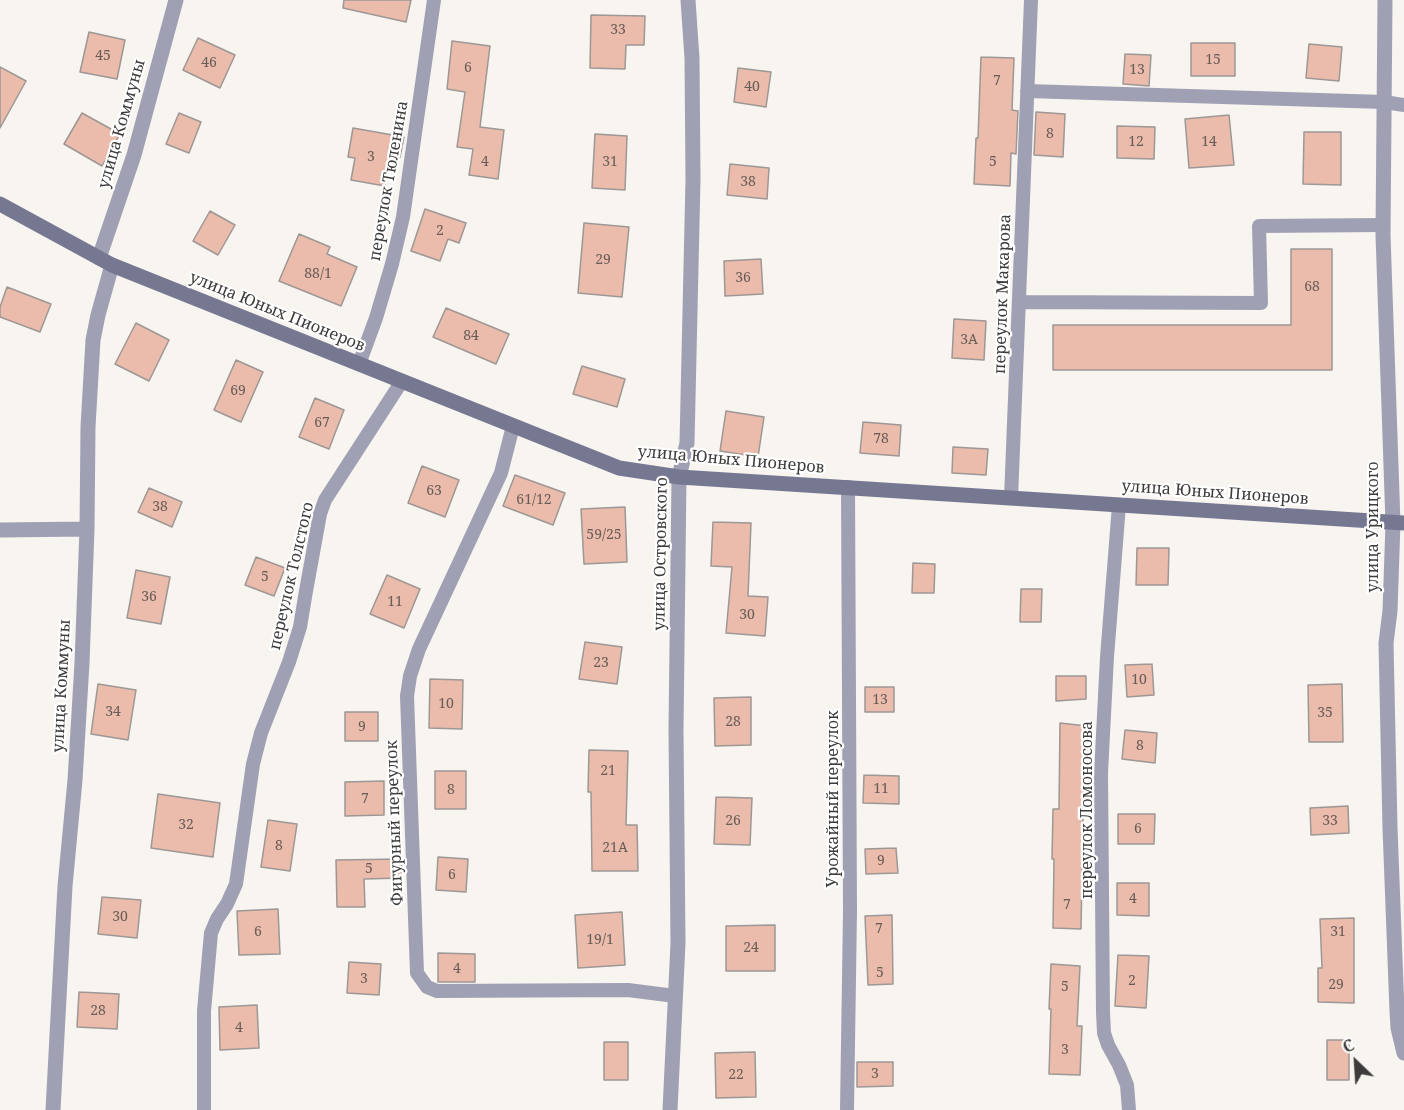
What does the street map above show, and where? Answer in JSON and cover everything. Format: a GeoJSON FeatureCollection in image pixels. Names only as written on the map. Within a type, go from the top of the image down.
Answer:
{"type":"FeatureCollection","features":[{"type":"Feature","properties":{"kind":"main road","name":"улица Юных Пионеров"},"geometry":{"type":"LineString","coordinates":[[0,204],[105,261],[619,468],[679,477],[1398,523]]}},
{"type":"Feature","properties":{"kind":"street","name":"улица Коммуны"},"geometry":{"type":"LineString","coordinates":[[53,1110],[81,675],[87,529],[88,427],[93,340],[105,261],[176,0]]}},
{"type":"Feature","properties":{"kind":"street","name":"улица Островского"},"geometry":{"type":"LineString","coordinates":[[670,1110],[678,943],[676,719],[679,477],[687,443],[693,179],[692,58],[688,0]]}},
{"type":"Feature","properties":{"kind":"street","name":"улица Урицкого"},"geometry":{"type":"LineString","coordinates":[[1385,0],[1383,225],[1398,523],[1386,643],[1397,1011],[1398,1028],[1404,1053]]}},
{"type":"Feature","properties":{"kind":"street"},"geometry":{"type":"LineString","coordinates":[[0,530],[87,529]]}},
{"type":"Feature","properties":{"kind":"lane","name":"переулок Тюленина"},"geometry":{"type":"LineString","coordinates":[[359,364],[376,318],[403,217],[434,0]]}},
{"type":"Feature","properties":{"kind":"lane","name":"переулок Макарова"},"geometry":{"type":"LineString","coordinates":[[1011,498],[1031,0]]}},
{"type":"Feature","properties":{"kind":"lane"},"geometry":{"type":"LineString","coordinates":[[1027,91],[1384,102],[1404,105]]}},
{"type":"Feature","properties":{"kind":"lane"},"geometry":{"type":"LineString","coordinates":[[1019,302],[1261,303],[1259,226],[1383,225]]}},
{"type":"Feature","properties":{"kind":"lane","name":"переулок Толстого"},"geometry":{"type":"LineString","coordinates":[[204,1110],[204,1011],[211,933],[236,884],[254,764],[261,733],[300,627],[320,514],[325,500],[402,381]]}},
{"type":"Feature","properties":{"kind":"lane","name":"Фигурный переулок"},"geometry":{"type":"LineString","coordinates":[[513,426],[501,473],[419,649],[410,676],[407,696],[417,973],[427,987],[436,991],[628,990],[675,996]]}},
{"type":"Feature","properties":{"kind":"lane","name":"Урожайный переулок"},"geometry":{"type":"LineString","coordinates":[[847,1110],[850,911],[848,487]]}},
{"type":"Feature","properties":{"kind":"lane","name":"переулок Ломоносова"},"geometry":{"type":"LineString","coordinates":[[1119,505],[1101,773],[1103,1012],[1104,1033],[1127,1085],[1129,1110]]}},
{"type":"Feature","properties":{"kind":"building"},"geometry":{"type":"Polygon","coordinates":[[[344,0],[411,0],[406,22],[343,8],[344,0]]]}},
{"type":"Feature","properties":{"kind":"building"},"geometry":{"type":"Polygon","coordinates":[[[591,15],[645,16],[644,45],[626,45],[625,69],[590,68],[591,15]]]}},
{"type":"Feature","properties":{"kind":"building"},"geometry":{"type":"Polygon","coordinates":[[[89,32],[125,40],[117,79],[80,72],[89,32]]]}},
{"type":"Feature","properties":{"kind":"building"},"geometry":{"type":"Polygon","coordinates":[[[198,38],[235,55],[220,88],[183,70],[198,38]]]}},
{"type":"Feature","properties":{"kind":"building"},"geometry":{"type":"Polygon","coordinates":[[[452,41],[490,46],[480,127],[504,130],[498,179],[469,175],[473,149],[457,147],[465,92],[447,89],[452,41]]]}},
{"type":"Feature","properties":{"kind":"building"},"geometry":{"type":"Polygon","coordinates":[[[1191,43],[1235,43],[1235,76],[1191,76],[1191,43]]]}},
{"type":"Feature","properties":{"kind":"building"},"geometry":{"type":"Polygon","coordinates":[[[1309,44],[1342,47],[1339,81],[1306,78],[1309,44]]]}},
{"type":"Feature","properties":{"kind":"building"},"geometry":{"type":"Polygon","coordinates":[[[1125,54],[1151,55],[1149,86],[1123,84],[1125,54]]]}},
{"type":"Feature","properties":{"kind":"building"},"geometry":{"type":"Polygon","coordinates":[[[981,57],[1014,58],[1012,110],[1018,111],[1016,154],[1011,153],[1010,186],[974,184],[981,57]]]}},
{"type":"Feature","properties":{"kind":"building"},"geometry":{"type":"Polygon","coordinates":[[[0,67],[26,81],[0,128],[0,67]]]}},
{"type":"Feature","properties":{"kind":"building"},"geometry":{"type":"Polygon","coordinates":[[[738,68],[771,72],[766,107],[734,102],[738,68]]]}},
{"type":"Feature","properties":{"kind":"building"},"geometry":{"type":"Polygon","coordinates":[[[1036,112],[1065,114],[1063,157],[1034,155],[1036,112]]]}},
{"type":"Feature","properties":{"kind":"building"},"geometry":{"type":"Polygon","coordinates":[[[82,113],[120,134],[102,166],[64,144],[82,113]]]}},
{"type":"Feature","properties":{"kind":"building"},"geometry":{"type":"Polygon","coordinates":[[[179,113],[201,122],[189,153],[166,144],[179,113]]]}},
{"type":"Feature","properties":{"kind":"building"},"geometry":{"type":"Polygon","coordinates":[[[1229,115],[1234,165],[1189,168],[1185,119],[1229,115]]]}},
{"type":"Feature","properties":{"kind":"building"},"geometry":{"type":"Polygon","coordinates":[[[1117,126],[1155,127],[1154,159],[1117,158],[1117,126]]]}},
{"type":"Feature","properties":{"kind":"building"},"geometry":{"type":"Polygon","coordinates":[[[353,128],[404,137],[400,157],[390,155],[385,186],[351,180],[355,158],[348,157],[353,128]]]}},
{"type":"Feature","properties":{"kind":"building"},"geometry":{"type":"Polygon","coordinates":[[[1304,132],[1341,132],[1341,185],[1303,184],[1304,132]]]}},
{"type":"Feature","properties":{"kind":"building"},"geometry":{"type":"Polygon","coordinates":[[[595,134],[627,136],[625,190],[592,188],[595,134]]]}},
{"type":"Feature","properties":{"kind":"building"},"geometry":{"type":"Polygon","coordinates":[[[730,164],[769,168],[767,199],[727,195],[730,164]]]}},
{"type":"Feature","properties":{"kind":"building"},"geometry":{"type":"Polygon","coordinates":[[[425,209],[466,223],[459,243],[448,239],[440,261],[411,251],[425,209]]]}},
{"type":"Feature","properties":{"kind":"building"},"geometry":{"type":"Polygon","coordinates":[[[210,211],[235,225],[218,255],[193,241],[210,211]]]}},
{"type":"Feature","properties":{"kind":"building"},"geometry":{"type":"Polygon","coordinates":[[[584,223],[629,227],[622,297],[578,293],[584,223]]]}},
{"type":"Feature","properties":{"kind":"building"},"geometry":{"type":"Polygon","coordinates":[[[299,234],[330,247],[327,254],[357,267],[341,306],[279,281],[299,234]]]}},
{"type":"Feature","properties":{"kind":"building"},"geometry":{"type":"Polygon","coordinates":[[[1291,249],[1332,249],[1332,370],[1053,370],[1053,325],[1291,325],[1291,249]]]}},
{"type":"Feature","properties":{"kind":"building"},"geometry":{"type":"Polygon","coordinates":[[[761,259],[763,294],[725,296],[724,261],[761,259]]]}},
{"type":"Feature","properties":{"kind":"building"},"geometry":{"type":"Polygon","coordinates":[[[7,287],[51,304],[40,332],[0,317],[0,307],[7,287]]]}},
{"type":"Feature","properties":{"kind":"building"},"geometry":{"type":"Polygon","coordinates":[[[446,308],[509,334],[496,364],[433,337],[446,308]]]}},
{"type":"Feature","properties":{"kind":"building"},"geometry":{"type":"Polygon","coordinates":[[[954,319],[986,321],[984,360],[952,358],[954,319]]]}},
{"type":"Feature","properties":{"kind":"building"},"geometry":{"type":"Polygon","coordinates":[[[136,323],[169,340],[149,381],[115,364],[136,323]]]}},
{"type":"Feature","properties":{"kind":"building"},"geometry":{"type":"Polygon","coordinates":[[[236,360],[263,372],[241,422],[214,410],[236,360]]]}},
{"type":"Feature","properties":{"kind":"building"},"geometry":{"type":"Polygon","coordinates":[[[582,366],[625,379],[617,407],[573,394],[582,366]]]}},
{"type":"Feature","properties":{"kind":"building"},"geometry":{"type":"Polygon","coordinates":[[[315,398],[344,410],[329,449],[299,437],[315,398]]]}},
{"type":"Feature","properties":{"kind":"building"},"geometry":{"type":"Polygon","coordinates":[[[726,411],[764,417],[758,457],[720,451],[726,411]]]}},
{"type":"Feature","properties":{"kind":"building"},"geometry":{"type":"Polygon","coordinates":[[[863,422],[901,425],[899,456],[860,453],[863,422]]]}},
{"type":"Feature","properties":{"kind":"building"},"geometry":{"type":"Polygon","coordinates":[[[953,447],[988,449],[986,475],[952,473],[953,447]]]}},
{"type":"Feature","properties":{"kind":"building"},"geometry":{"type":"Polygon","coordinates":[[[422,466],[459,480],[445,517],[408,503],[422,466]]]}},
{"type":"Feature","properties":{"kind":"building"},"geometry":{"type":"Polygon","coordinates":[[[515,475],[565,493],[553,525],[503,506],[515,475]]]}},
{"type":"Feature","properties":{"kind":"building"},"geometry":{"type":"Polygon","coordinates":[[[149,488],[182,502],[172,527],[138,512],[149,488]]]}},
{"type":"Feature","properties":{"kind":"building"},"geometry":{"type":"Polygon","coordinates":[[[625,507],[627,562],[584,564],[581,509],[625,507]]]}},
{"type":"Feature","properties":{"kind":"building"},"geometry":{"type":"Polygon","coordinates":[[[713,522],[751,523],[748,596],[768,597],[765,636],[726,633],[732,567],[711,566],[713,522]]]}},
{"type":"Feature","properties":{"kind":"building"},"geometry":{"type":"Polygon","coordinates":[[[1137,548],[1169,548],[1168,585],[1136,585],[1137,548]]]}},
{"type":"Feature","properties":{"kind":"building"},"geometry":{"type":"Polygon","coordinates":[[[256,557],[285,568],[274,596],[245,585],[256,557]]]}},
{"type":"Feature","properties":{"kind":"building"},"geometry":{"type":"Polygon","coordinates":[[[913,563],[935,564],[934,593],[912,593],[913,563]]]}},
{"type":"Feature","properties":{"kind":"building"},"geometry":{"type":"Polygon","coordinates":[[[136,570],[170,577],[161,624],[127,618],[136,570]]]}},
{"type":"Feature","properties":{"kind":"building"},"geometry":{"type":"Polygon","coordinates":[[[387,575],[420,589],[404,628],[370,614],[387,575]]]}},
{"type":"Feature","properties":{"kind":"building"},"geometry":{"type":"Polygon","coordinates":[[[1021,589],[1042,589],[1041,622],[1020,622],[1021,589]]]}},
{"type":"Feature","properties":{"kind":"building"},"geometry":{"type":"Polygon","coordinates":[[[585,642],[622,647],[617,684],[579,679],[585,642]]]}},
{"type":"Feature","properties":{"kind":"building"},"geometry":{"type":"Polygon","coordinates":[[[1152,664],[1154,695],[1127,697],[1125,665],[1152,664]]]}},
{"type":"Feature","properties":{"kind":"building"},"geometry":{"type":"Polygon","coordinates":[[[1056,676],[1086,676],[1086,699],[1056,701],[1056,676]]]}},
{"type":"Feature","properties":{"kind":"building"},"geometry":{"type":"Polygon","coordinates":[[[430,679],[463,680],[462,729],[429,728],[430,679]]]}},
{"type":"Feature","properties":{"kind":"building"},"geometry":{"type":"Polygon","coordinates":[[[98,684],[136,690],[128,740],[91,734],[98,684]]]}},
{"type":"Feature","properties":{"kind":"building"},"geometry":{"type":"Polygon","coordinates":[[[1342,684],[1343,742],[1309,742],[1308,685],[1342,684]]]}},
{"type":"Feature","properties":{"kind":"building"},"geometry":{"type":"Polygon","coordinates":[[[865,687],[894,687],[894,712],[865,712],[865,687]]]}},
{"type":"Feature","properties":{"kind":"building"},"geometry":{"type":"Polygon","coordinates":[[[751,697],[751,745],[715,746],[714,698],[751,697]]]}},
{"type":"Feature","properties":{"kind":"building"},"geometry":{"type":"Polygon","coordinates":[[[345,712],[378,712],[378,741],[345,741],[345,712]]]}},
{"type":"Feature","properties":{"kind":"building"},"geometry":{"type":"Polygon","coordinates":[[[1060,723],[1087,726],[1087,765],[1084,765],[1081,929],[1053,928],[1053,809],[1059,809],[1060,723]]]}},
{"type":"Feature","properties":{"kind":"building"},"geometry":{"type":"Polygon","coordinates":[[[1125,730],[1157,733],[1155,763],[1122,759],[1125,730]]]}},
{"type":"Feature","properties":{"kind":"building"},"geometry":{"type":"Polygon","coordinates":[[[589,750],[628,751],[626,825],[637,825],[638,871],[592,871],[591,792],[588,792],[589,750]]]}},
{"type":"Feature","properties":{"kind":"building"},"geometry":{"type":"Polygon","coordinates":[[[435,771],[466,771],[466,809],[435,809],[435,771]]]}},
{"type":"Feature","properties":{"kind":"building"},"geometry":{"type":"Polygon","coordinates":[[[864,775],[899,776],[899,804],[863,803],[864,775]]]}},
{"type":"Feature","properties":{"kind":"building"},"geometry":{"type":"Polygon","coordinates":[[[384,781],[384,815],[345,816],[345,782],[384,781]]]}},
{"type":"Feature","properties":{"kind":"building"},"geometry":{"type":"Polygon","coordinates":[[[158,794],[220,803],[213,857],[151,848],[158,794]]]}},
{"type":"Feature","properties":{"kind":"building"},"geometry":{"type":"Polygon","coordinates":[[[716,797],[752,798],[750,845],[714,844],[716,797]]]}},
{"type":"Feature","properties":{"kind":"building"},"geometry":{"type":"Polygon","coordinates":[[[1348,806],[1349,833],[1311,835],[1310,808],[1348,806]]]}},
{"type":"Feature","properties":{"kind":"building"},"geometry":{"type":"Polygon","coordinates":[[[1118,814],[1155,814],[1154,844],[1118,844],[1118,814]]]}},
{"type":"Feature","properties":{"kind":"building"},"geometry":{"type":"Polygon","coordinates":[[[268,820],[297,824],[290,871],[261,867],[268,820]]]}},
{"type":"Feature","properties":{"kind":"building"},"geometry":{"type":"Polygon","coordinates":[[[896,848],[898,873],[866,874],[865,849],[896,848]]]}},
{"type":"Feature","properties":{"kind":"building"},"geometry":{"type":"Polygon","coordinates":[[[438,857],[468,859],[466,892],[436,890],[438,857]]]}},
{"type":"Feature","properties":{"kind":"building"},"geometry":{"type":"Polygon","coordinates":[[[402,859],[402,878],[364,879],[365,907],[337,907],[336,860],[402,859]]]}},
{"type":"Feature","properties":{"kind":"building"},"geometry":{"type":"Polygon","coordinates":[[[1117,883],[1149,883],[1149,916],[1117,915],[1117,883]]]}},
{"type":"Feature","properties":{"kind":"building"},"geometry":{"type":"Polygon","coordinates":[[[102,897],[141,900],[137,938],[98,934],[102,897]]]}},
{"type":"Feature","properties":{"kind":"building"},"geometry":{"type":"Polygon","coordinates":[[[278,909],[280,954],[239,955],[237,911],[278,909]]]}},
{"type":"Feature","properties":{"kind":"building"},"geometry":{"type":"Polygon","coordinates":[[[622,912],[625,965],[578,968],[575,915],[622,912]]]}},
{"type":"Feature","properties":{"kind":"building"},"geometry":{"type":"Polygon","coordinates":[[[892,915],[893,984],[868,985],[865,916],[892,915]]]}},
{"type":"Feature","properties":{"kind":"building"},"geometry":{"type":"Polygon","coordinates":[[[1354,918],[1354,1003],[1318,1002],[1318,968],[1322,968],[1320,919],[1354,918]]]}},
{"type":"Feature","properties":{"kind":"building"},"geometry":{"type":"Polygon","coordinates":[[[775,925],[775,971],[726,971],[726,926],[775,925]]]}},
{"type":"Feature","properties":{"kind":"building"},"geometry":{"type":"Polygon","coordinates":[[[438,953],[475,954],[475,982],[438,982],[438,953]]]}},
{"type":"Feature","properties":{"kind":"building"},"geometry":{"type":"Polygon","coordinates":[[[1118,955],[1149,956],[1146,1008],[1115,1006],[1118,955]]]}},
{"type":"Feature","properties":{"kind":"building"},"geometry":{"type":"Polygon","coordinates":[[[349,962],[381,964],[379,995],[347,993],[349,962]]]}},
{"type":"Feature","properties":{"kind":"building"},"geometry":{"type":"Polygon","coordinates":[[[1051,964],[1080,966],[1077,1026],[1082,1026],[1080,1075],[1049,1074],[1051,964]]]}},
{"type":"Feature","properties":{"kind":"building"},"geometry":{"type":"Polygon","coordinates":[[[79,992],[119,994],[117,1029],[77,1027],[79,992]]]}},
{"type":"Feature","properties":{"kind":"building"},"geometry":{"type":"Polygon","coordinates":[[[257,1005],[259,1048],[220,1050],[219,1007],[257,1005]]]}},
{"type":"Feature","properties":{"kind":"building"},"geometry":{"type":"Polygon","coordinates":[[[1327,1040],[1349,1040],[1349,1080],[1327,1080],[1327,1040]]]}},
{"type":"Feature","properties":{"kind":"building"},"geometry":{"type":"Polygon","coordinates":[[[604,1042],[628,1042],[628,1080],[604,1080],[604,1042]]]}},
{"type":"Feature","properties":{"kind":"building"},"geometry":{"type":"Polygon","coordinates":[[[755,1052],[756,1097],[716,1098],[715,1053],[755,1052]]]}},
{"type":"Feature","properties":{"kind":"building"},"geometry":{"type":"Polygon","coordinates":[[[857,1062],[893,1062],[893,1086],[857,1087],[857,1062]]]}}]}
